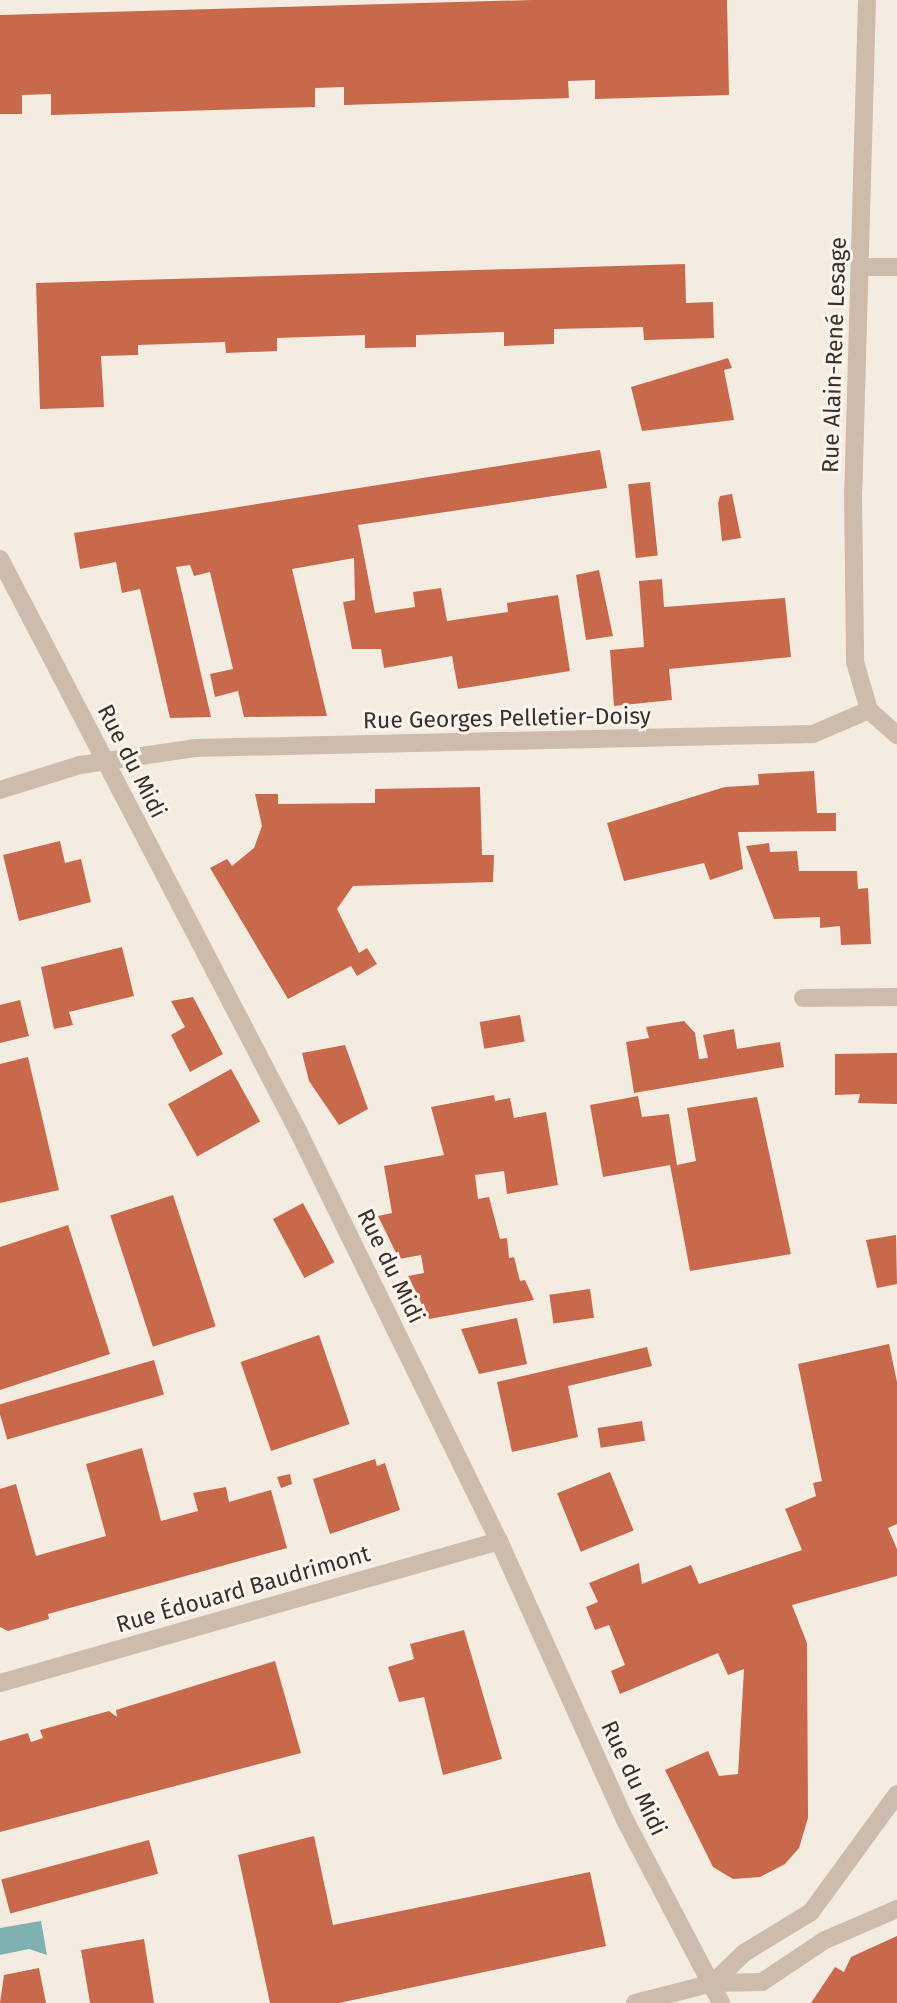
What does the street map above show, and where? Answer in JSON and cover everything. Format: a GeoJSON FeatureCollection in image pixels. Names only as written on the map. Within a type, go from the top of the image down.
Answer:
{"type":"FeatureCollection","features":[{"type":"Feature","properties":{"kind":"street","name":"Rue Alain-René Lesage"},"geometry":{"type":"LineString","coordinates":[[867,0],[863,267],[853,490],[855,649],[870,710]]}},
{"type":"Feature","properties":{"kind":"street"},"geometry":{"type":"LineString","coordinates":[[863,267],[897,267]]}},
{"type":"Feature","properties":{"kind":"street","name":"Rue du Midi"},"geometry":{"type":"LineString","coordinates":[[0,559],[298,1131],[499,1541],[625,1820],[713,1983],[721,2003]]}},
{"type":"Feature","properties":{"kind":"street"},"geometry":{"type":"LineString","coordinates":[[870,710],[897,735]]}},
{"type":"Feature","properties":{"kind":"street","name":"Rue Georges Pelletier-Doisy"},"geometry":{"type":"LineString","coordinates":[[0,790],[103,760],[195,748],[813,734],[870,710]]}},
{"type":"Feature","properties":{"kind":"street"},"geometry":{"type":"LineString","coordinates":[[803,998],[897,998]]}},
{"type":"Feature","properties":{"kind":"street","name":"Rue Édouard Baudrimont"},"geometry":{"type":"LineString","coordinates":[[0,1683],[499,1541]]}},
{"type":"Feature","properties":{"kind":"street"},"geometry":{"type":"LineString","coordinates":[[713,1983],[744,1953],[811,1912],[897,1794]]}},
{"type":"Feature","properties":{"kind":"street"},"geometry":{"type":"LineString","coordinates":[[635,2003],[713,1983],[762,1982],[845,1930],[897,1909]]}},
{"type":"Feature","properties":{"kind":"water"},"geometry":{"type":"Polygon","coordinates":[[[41,1921],[47,1955],[29,1949],[0,1955],[0,1928],[41,1921]]]}},
{"type":"Feature","properties":{"kind":"building"},"geometry":{"type":"Polygon","coordinates":[[[532,0],[727,0],[729,95],[595,99],[595,80],[568,81],[569,98],[344,105],[344,87],[315,88],[315,107],[51,115],[51,94],[22,95],[22,114],[0,114],[0,15],[532,0]]]}},
{"type":"Feature","properties":{"kind":"building"},"geometry":{"type":"Polygon","coordinates":[[[685,264],[686,303],[713,302],[714,338],[644,340],[643,327],[554,329],[554,344],[504,346],[504,332],[416,335],[416,347],[365,348],[365,335],[277,338],[277,351],[226,353],[225,342],[138,345],[138,355],[101,356],[104,407],[40,409],[36,283],[685,264]]]}},
{"type":"Feature","properties":{"kind":"building"},"geometry":{"type":"Polygon","coordinates":[[[728,358],[732,368],[724,370],[734,420],[642,431],[631,387],[728,358]]]}},
{"type":"Feature","properties":{"kind":"building"},"geometry":{"type":"Polygon","coordinates":[[[600,450],[607,488],[358,525],[375,613],[415,607],[413,592],[441,588],[447,621],[508,612],[507,603],[558,595],[570,671],[458,689],[452,656],[384,668],[381,649],[352,649],[343,602],[355,600],[354,558],[292,569],[327,716],[244,717],[238,691],[215,697],[210,674],[233,669],[210,572],[194,576],[190,565],[176,567],[211,717],[170,718],[140,589],[122,593],[116,562],[80,569],[74,533],[600,450]]]}},
{"type":"Feature","properties":{"kind":"building"},"geometry":{"type":"Polygon","coordinates":[[[650,482],[658,556],[636,558],[628,484],[650,482]]]}},
{"type":"Feature","properties":{"kind":"building"},"geometry":{"type":"Polygon","coordinates":[[[732,494],[741,538],[722,541],[718,503],[720,496],[732,494]]]}},
{"type":"Feature","properties":{"kind":"building"},"geometry":{"type":"Polygon","coordinates":[[[599,570],[613,636],[586,640],[576,575],[599,570]]]}},
{"type":"Feature","properties":{"kind":"building"},"geometry":{"type":"Polygon","coordinates":[[[662,579],[664,607],[785,598],[791,657],[669,669],[672,700],[614,706],[610,650],[644,647],[639,581],[662,579]]]}},
{"type":"Feature","properties":{"kind":"building"},"geometry":{"type":"Polygon","coordinates":[[[814,771],[817,813],[836,813],[836,831],[738,832],[743,869],[710,880],[704,863],[624,881],[607,823],[725,787],[759,785],[758,774],[814,771]]]}},
{"type":"Feature","properties":{"kind":"building"},"geometry":{"type":"Polygon","coordinates":[[[480,787],[482,855],[494,855],[493,882],[353,886],[337,909],[359,953],[367,948],[377,964],[357,976],[351,966],[288,999],[210,868],[227,859],[232,866],[254,848],[262,826],[255,794],[278,794],[278,804],[375,803],[375,789],[480,787]]]}},
{"type":"Feature","properties":{"kind":"building"},"geometry":{"type":"Polygon","coordinates":[[[60,841],[65,863],[81,859],[91,902],[19,921],[3,855],[60,841]]]}},
{"type":"Feature","properties":{"kind":"building"},"geometry":{"type":"Polygon","coordinates":[[[769,843],[770,852],[797,851],[799,871],[857,871],[858,889],[868,888],[871,944],[841,945],[840,926],[820,928],[820,917],[774,919],[746,846],[769,843]]]}},
{"type":"Feature","properties":{"kind":"building"},"geometry":{"type":"Polygon","coordinates":[[[122,947],[134,996],[69,1012],[73,1025],[54,1029],[41,967],[122,947]]]}},
{"type":"Feature","properties":{"kind":"building"},"geometry":{"type":"Polygon","coordinates":[[[193,997],[223,1054],[190,1072],[171,1035],[185,1027],[171,1001],[193,997]]]}},
{"type":"Feature","properties":{"kind":"building"},"geometry":{"type":"Polygon","coordinates":[[[20,1000],[29,1036],[0,1043],[0,1005],[20,1000]]]}},
{"type":"Feature","properties":{"kind":"building"},"geometry":{"type":"Polygon","coordinates":[[[520,1015],[525,1042],[484,1049],[480,1022],[520,1015]]]}},
{"type":"Feature","properties":{"kind":"building"},"geometry":{"type":"Polygon","coordinates":[[[684,1021],[695,1033],[699,1059],[708,1058],[703,1035],[734,1029],[737,1049],[780,1042],[784,1067],[634,1093],[626,1042],[649,1038],[646,1027],[684,1021]]]}},
{"type":"Feature","properties":{"kind":"building"},"geometry":{"type":"Polygon","coordinates":[[[345,1045],[368,1109],[339,1125],[309,1081],[302,1053],[345,1045]]]}},
{"type":"Feature","properties":{"kind":"building"},"geometry":{"type":"Polygon","coordinates":[[[897,1053],[897,1104],[858,1103],[860,1094],[835,1095],[835,1054],[897,1053]]]}},
{"type":"Feature","properties":{"kind":"building"},"geometry":{"type":"Polygon","coordinates":[[[28,1057],[59,1190],[0,1203],[0,1064],[28,1057]]]}},
{"type":"Feature","properties":{"kind":"building"},"geometry":{"type":"Polygon","coordinates":[[[231,1069],[260,1121],[197,1156],[168,1104],[231,1069]]]}},
{"type":"Feature","properties":{"kind":"building"},"geometry":{"type":"Polygon","coordinates":[[[494,1095],[495,1101],[510,1098],[514,1118],[546,1112],[558,1185],[507,1194],[504,1171],[475,1175],[478,1199],[489,1197],[500,1239],[507,1238],[509,1258],[514,1257],[520,1281],[525,1280],[534,1300],[429,1319],[408,1276],[424,1273],[421,1255],[399,1259],[378,1216],[392,1213],[384,1166],[444,1155],[431,1107],[494,1095]]]}},
{"type":"Feature","properties":{"kind":"building"},"geometry":{"type":"Polygon","coordinates":[[[638,1096],[642,1117],[669,1114],[677,1165],[696,1161],[687,1108],[757,1097],[791,1254],[690,1271],[670,1165],[603,1177],[590,1105],[638,1096]]]}},
{"type":"Feature","properties":{"kind":"building"},"geometry":{"type":"Polygon","coordinates":[[[173,1195],[216,1326],[153,1347],[110,1215],[173,1195]]]}},
{"type":"Feature","properties":{"kind":"building"},"geometry":{"type":"Polygon","coordinates":[[[303,1203],[334,1262],[304,1278],[273,1219],[303,1203]]]}},
{"type":"Feature","properties":{"kind":"building"},"geometry":{"type":"Polygon","coordinates":[[[68,1225],[110,1354],[0,1390],[0,1247],[68,1225]]]}},
{"type":"Feature","properties":{"kind":"building"},"geometry":{"type":"Polygon","coordinates":[[[896,1235],[897,1284],[877,1288],[866,1240],[896,1235]]]}},
{"type":"Feature","properties":{"kind":"building"},"geometry":{"type":"Polygon","coordinates":[[[590,1289],[594,1318],[553,1323],[549,1295],[590,1289]]]}},
{"type":"Feature","properties":{"kind":"building"},"geometry":{"type":"Polygon","coordinates":[[[517,1318],[527,1364],[479,1374],[461,1329],[517,1318]]]}},
{"type":"Feature","properties":{"kind":"building"},"geometry":{"type":"Polygon","coordinates":[[[319,1335],[350,1424],[271,1451],[241,1362],[319,1335]]]}},
{"type":"Feature","properties":{"kind":"building"},"geometry":{"type":"Polygon","coordinates":[[[889,1344],[897,1382],[897,1524],[888,1528],[897,1549],[897,1576],[792,1605],[807,1643],[808,1818],[799,1848],[785,1864],[760,1877],[733,1879],[713,1867],[665,1770],[708,1751],[719,1776],[738,1774],[744,1669],[728,1675],[718,1653],[620,1694],[611,1671],[625,1665],[609,1625],[595,1630],[586,1607],[598,1602],[589,1583],[639,1563],[642,1584],[691,1565],[699,1584],[802,1550],[785,1509],[816,1496],[813,1483],[822,1481],[798,1364],[889,1344]]]}},
{"type":"Feature","properties":{"kind":"building"},"geometry":{"type":"Polygon","coordinates":[[[647,1347],[652,1366],[568,1386],[578,1437],[512,1452],[497,1382],[647,1347]]]}},
{"type":"Feature","properties":{"kind":"building"},"geometry":{"type":"Polygon","coordinates":[[[154,1360],[164,1395],[7,1440],[0,1404],[154,1360]]]}},
{"type":"Feature","properties":{"kind":"building"},"geometry":{"type":"Polygon","coordinates":[[[642,1421],[645,1441],[601,1448],[598,1428],[642,1421]]]}},
{"type":"Feature","properties":{"kind":"building"},"geometry":{"type":"Polygon","coordinates":[[[142,1448],[161,1521],[198,1511],[193,1493],[226,1487],[229,1502],[271,1490],[287,1548],[48,1614],[49,1619],[8,1631],[0,1627],[0,1489],[16,1484],[36,1556],[106,1536],[86,1464],[142,1448]]]}},
{"type":"Feature","properties":{"kind":"building"},"geometry":{"type":"Polygon","coordinates":[[[375,1459],[377,1466],[385,1463],[400,1510],[330,1534],[313,1479],[375,1459]]]}},
{"type":"Feature","properties":{"kind":"building"},"geometry":{"type":"Polygon","coordinates":[[[610,1472],[634,1530],[581,1552],[557,1493],[610,1472]]]}},
{"type":"Feature","properties":{"kind":"building"},"geometry":{"type":"Polygon","coordinates":[[[290,1474],[292,1484],[281,1488],[277,1477],[290,1474]]]}},
{"type":"Feature","properties":{"kind":"building"},"geometry":{"type":"Polygon","coordinates":[[[464,1630],[502,1759],[443,1775],[424,1697],[399,1702],[388,1667],[414,1659],[410,1644],[464,1630]]]}},
{"type":"Feature","properties":{"kind":"building"},"geometry":{"type":"Polygon","coordinates":[[[275,1661],[301,1753],[0,1832],[0,1741],[28,1733],[31,1742],[43,1738],[40,1730],[109,1711],[117,1717],[116,1710],[275,1661]]]}},
{"type":"Feature","properties":{"kind":"building"},"geometry":{"type":"Polygon","coordinates":[[[314,1836],[333,1925],[590,1872],[606,1946],[339,2003],[270,2003],[238,1855],[314,1836]]]}},
{"type":"Feature","properties":{"kind":"building"},"geometry":{"type":"Polygon","coordinates":[[[149,1840],[158,1874],[10,1913],[1,1880],[149,1840]]]}},
{"type":"Feature","properties":{"kind":"building"},"geometry":{"type":"Polygon","coordinates":[[[897,1936],[897,2003],[811,2003],[835,1967],[844,1972],[851,1957],[897,1936]]]}},
{"type":"Feature","properties":{"kind":"building"},"geometry":{"type":"Polygon","coordinates":[[[144,1939],[154,2003],[90,2003],[81,1950],[144,1939]]]}},
{"type":"Feature","properties":{"kind":"building"},"geometry":{"type":"Polygon","coordinates":[[[39,1968],[46,2003],[0,2003],[4,1975],[39,1968]]]}}]}
